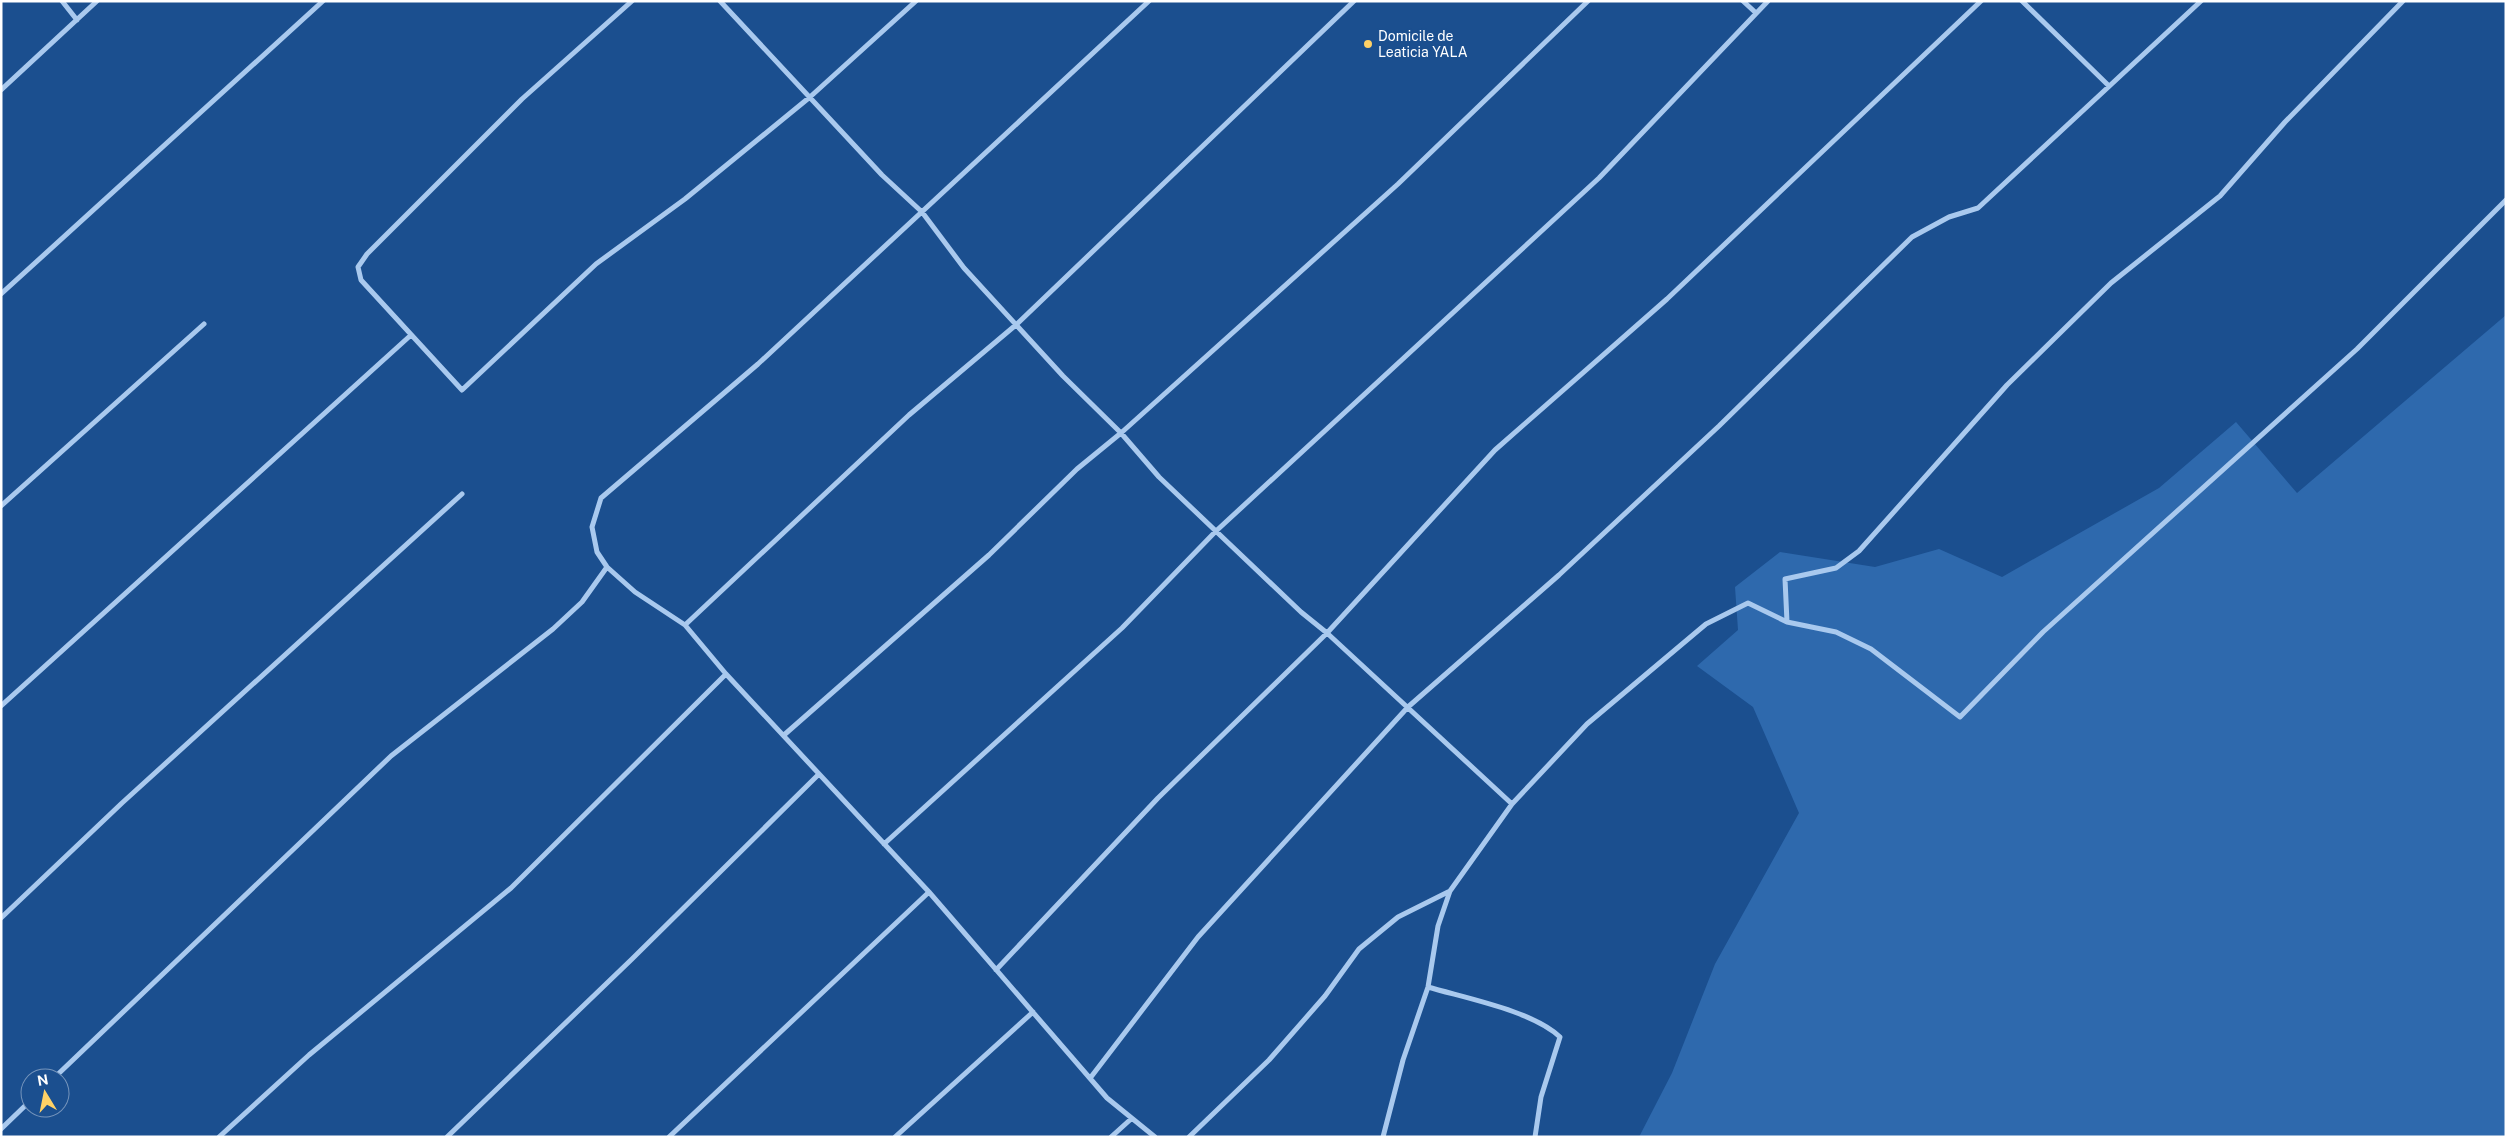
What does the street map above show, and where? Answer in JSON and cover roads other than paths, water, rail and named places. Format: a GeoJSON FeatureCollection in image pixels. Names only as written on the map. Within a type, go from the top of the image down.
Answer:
{"type":"FeatureCollection","features":[{"type":"Feature","properties":{"kind":"street"},"geometry":{"type":"LineString","coordinates":[[62,1],[77,20]]}},
{"type":"Feature","properties":{"kind":"street"},"geometry":{"type":"LineString","coordinates":[[1,90],[97,1]]}},
{"type":"Feature","properties":{"kind":"street"},"geometry":{"type":"LineString","coordinates":[[1,294],[323,1]]}},
{"type":"Feature","properties":{"kind":"street"},"geometry":{"type":"LineString","coordinates":[[632,1],[522,99],[367,254],[358,267],[361,280],[462,390],[596,264],[685,199],[810,97],[916,1]]}},
{"type":"Feature","properties":{"kind":"street"},"geometry":{"type":"LineString","coordinates":[[720,1],[882,175],[922,212],[964,268],[1064,376],[1121,433],[1159,477],[1301,612],[1327,633],[1512,804]]}},
{"type":"Feature","properties":{"kind":"street"},"geometry":{"type":"LineString","coordinates":[[1149,1],[758,364],[600,498],[592,527],[597,552],[607,567],[635,592],[685,625],[726,674],[929,892],[1107,1098],[1155,1137]]}},
{"type":"Feature","properties":{"kind":"street"},"geometry":{"type":"LineString","coordinates":[[685,625],[908,415],[1017,324],[1354,1]]}},
{"type":"Feature","properties":{"kind":"street"},"geometry":{"type":"LineString","coordinates":[[784,735],[908,628],[989,555],[1077,469],[1121,433],[1398,184],[1588,1]]}},
{"type":"Feature","properties":{"kind":"street"},"geometry":{"type":"LineString","coordinates":[[1743,1],[1756,13]]}},
{"type":"Feature","properties":{"kind":"street"},"geometry":{"type":"LineString","coordinates":[[884,844],[1122,628],[1215,532],[1599,178],[1768,1]]}},
{"type":"Feature","properties":{"kind":"street"},"geometry":{"type":"LineString","coordinates":[[996,970],[1158,798],[1327,633],[1496,450],[1667,299],[1981,1]]}},
{"type":"Feature","properties":{"kind":"street"},"geometry":{"type":"LineString","coordinates":[[2022,1],[2109,86]]}},
{"type":"Feature","properties":{"kind":"street"},"geometry":{"type":"LineString","coordinates":[[1091,1078],[1198,937],[1408,707],[1573,562],[1719,426],[1912,238],[1949,217],[1978,208],[2201,1]]}},
{"type":"Feature","properties":{"kind":"street"},"geometry":{"type":"LineString","coordinates":[[1787,622],[1785,579],[1836,568],[1860,552],[2007,385],[2111,284],[2220,196],[2285,122],[2404,1]]}},
{"type":"Feature","properties":{"kind":"street"},"geometry":{"type":"LineString","coordinates":[[1383,1137],[1403,1060],[1428,987],[1438,926],[1450,891],[1512,804],[1587,724],[1706,624],[1748,603],[1787,622],[1836,632],[1870,649],[1960,717],[2043,632],[2358,349],[2506,200]]}},
{"type":"Feature","properties":{"kind":"street"},"geometry":{"type":"LineString","coordinates":[[1,506],[204,324]]}},
{"type":"Feature","properties":{"kind":"street"},"geometry":{"type":"LineString","coordinates":[[1,706],[411,335]]}},
{"type":"Feature","properties":{"kind":"street"},"geometry":{"type":"LineString","coordinates":[[1,918],[122,803],[462,494]]}},
{"type":"Feature","properties":{"kind":"street"},"geometry":{"type":"LineString","coordinates":[[64,1068],[391,756],[553,629],[582,602],[607,567]]}},
{"type":"Feature","properties":{"kind":"street"},"geometry":{"type":"LineString","coordinates":[[220,1137],[309,1055],[511,888],[726,674]]}},
{"type":"Feature","properties":{"kind":"street"},"geometry":{"type":"LineString","coordinates":[[447,1137],[632,959],[819,774]]}},
{"type":"Feature","properties":{"kind":"street"},"geometry":{"type":"LineString","coordinates":[[1188,1137],[1269,1060],[1325,996],[1359,949],[1398,917],[1450,891]]}},
{"type":"Feature","properties":{"kind":"street"},"geometry":{"type":"LineString","coordinates":[[669,1137],[929,892]]}},
{"type":"Feature","properties":{"kind":"street"},"geometry":{"type":"LineString","coordinates":[[1428,987],[1533,1020],[1551,1028],[1560,1037],[1541,1097],[1535,1137]]}},
{"type":"Feature","properties":{"kind":"street"},"geometry":{"type":"LineString","coordinates":[[895,1137],[1033,1012]]}},
{"type":"Feature","properties":{"kind":"street"},"geometry":{"type":"LineString","coordinates":[[1,1129],[20,1111]]}},
{"type":"Feature","properties":{"kind":"street"},"geometry":{"type":"LineString","coordinates":[[1111,1137],[1131,1119]]}},
{"type":"Feature","properties":{"kind":"place","name":"Domicile de Leaticia YALA"},"geometry":{"type":"Point","coordinates":[1368,44]}}]}
